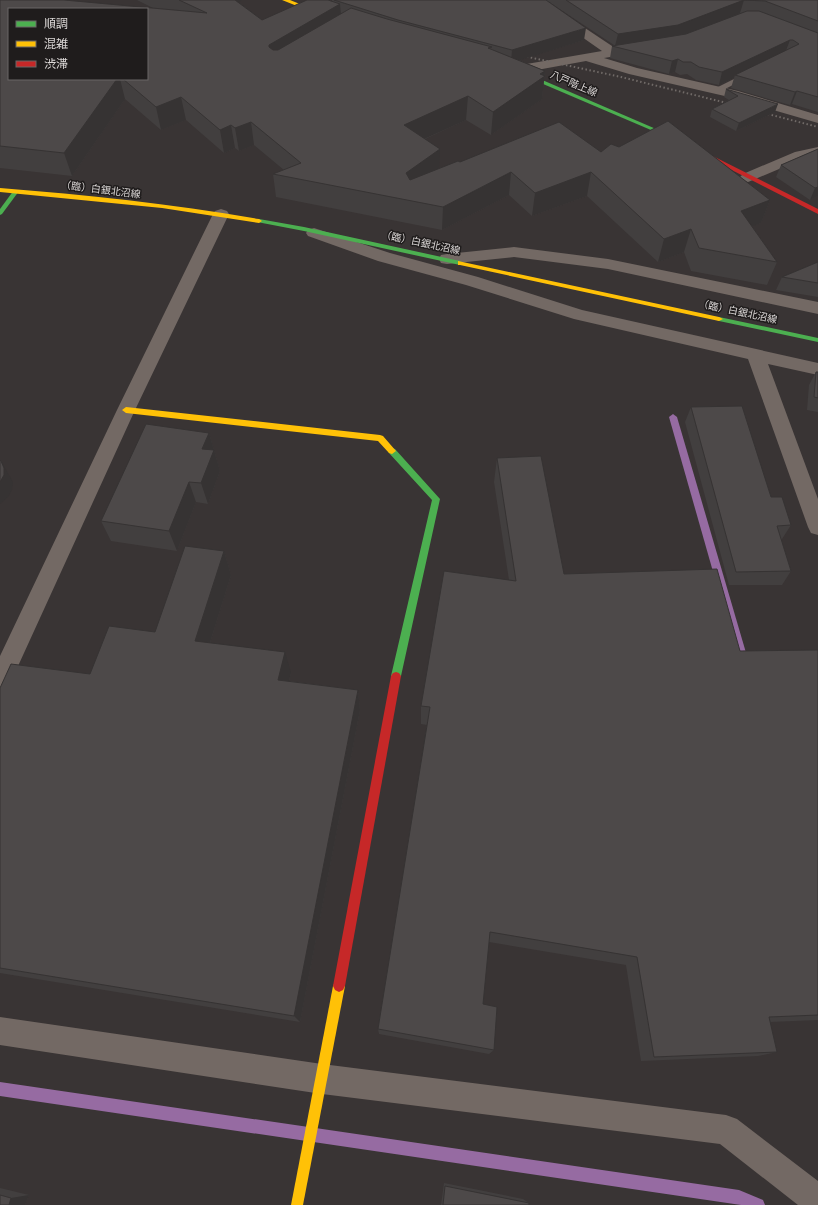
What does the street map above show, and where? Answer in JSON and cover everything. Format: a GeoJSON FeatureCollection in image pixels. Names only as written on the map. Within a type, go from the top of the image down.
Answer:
{"type":"FeatureCollection","features":[{"type":"Feature","properties":{"kind":"street"},"geometry":{"type":"LineString","coordinates":[[285,0],[333,18]]}},
{"type":"Feature","properties":{"kind":"street"},"geometry":{"type":"LineString","coordinates":[[535,0],[612,52]]}},
{"type":"Feature","properties":{"kind":"street"},"geometry":{"type":"LineString","coordinates":[[511,69],[656,45]]}},
{"type":"Feature","properties":{"kind":"street"},"geometry":{"type":"LineString","coordinates":[[582,57],[716,90],[818,119]]}},
{"type":"Feature","properties":{"kind":"street","name":"八戸階上線"},"geometry":{"type":"LineString","coordinates":[[511,69],[660,131],[818,212]]}},
{"type":"Feature","properties":{"kind":"street"},"geometry":{"type":"LineString","coordinates":[[748,176],[800,155],[818,151]]}},
{"type":"Feature","properties":{"kind":"street","name":"（臨）白銀北沼線"},"geometry":{"type":"LineString","coordinates":[[0,190],[221,214],[304,229],[818,340]]}},
{"type":"Feature","properties":{"kind":"street"},"geometry":{"type":"LineString","coordinates":[[0,213],[16,191]]}},
{"type":"Feature","properties":{"kind":"street"},"geometry":{"type":"LineString","coordinates":[[0,681],[126,410],[221,214]]}},
{"type":"Feature","properties":{"kind":"street"},"geometry":{"type":"LineString","coordinates":[[304,229],[384,257],[472,281],[580,315],[818,369]]}},
{"type":"Feature","properties":{"kind":"street"},"geometry":{"type":"LineString","coordinates":[[447,259],[514,252],[608,264],[818,308]]}},
{"type":"Feature","properties":{"kind":"street"},"geometry":{"type":"LineString","coordinates":[[756,356],[809,481],[818,527]]}},
{"type":"Feature","properties":{"kind":"street"},"geometry":{"type":"LineString","coordinates":[[126,410],[380,438],[436,498],[392,694],[298,1205]]}},
{"type":"Feature","properties":{"kind":"street"},"geometry":{"type":"LineString","coordinates":[[0,1031],[322,1079],[726,1130],[818,1201]]}},
{"type":"Feature","properties":{"kind":"lane"},"geometry":{"type":"LineString","coordinates":[[716,90],[756,71]]}},
{"type":"Feature","properties":{"kind":"building"},"geometry":{"type":"Polygon","coordinates":[[[0,0],[64,0],[207,13],[179,0],[235,0],[262,20],[307,0],[328,0],[340,4],[269,45],[269,47],[273,50],[278,50],[351,8],[492,47],[488,48],[545,71],[540,74],[545,76],[493,112],[468,96],[404,125],[440,149],[406,173],[410,180],[458,161],[460,162],[559,122],[601,152],[611,144],[619,147],[668,121],[770,200],[741,211],[777,262],[699,248],[691,229],[664,239],[591,172],[535,193],[511,172],[443,207],[273,174],[301,163],[251,122],[235,128],[231,125],[220,130],[181,97],[156,107],[124,80],[148,80],[148,8],[8,8],[8,80],[116,80],[64,153],[0,146],[0,0]]]}},
{"type":"Feature","properties":{"kind":"building"},"geometry":{"type":"Polygon","coordinates":[[[334,0],[546,0],[586,28],[512,50],[398,20],[334,0]]]}},
{"type":"Feature","properties":{"kind":"building"},"geometry":{"type":"Polygon","coordinates":[[[566,0],[744,0],[678,25],[618,34],[566,0]]]}},
{"type":"Feature","properties":{"kind":"building"},"geometry":{"type":"Polygon","coordinates":[[[744,0],[818,0],[818,21],[765,1],[744,0]]]}},
{"type":"Feature","properties":{"kind":"building"},"geometry":{"type":"Polygon","coordinates":[[[747,11],[759,11],[818,33],[818,97],[735,75],[799,44],[793,40],[790,40],[722,72],[699,67],[691,62],[683,62],[678,59],[672,61],[612,46],[686,34],[747,11]]]}},
{"type":"Feature","properties":{"kind":"building"},"geometry":{"type":"Polygon","coordinates":[[[726,89],[778,104],[739,123],[712,109],[738,96],[726,89]]]}},
{"type":"Feature","properties":{"kind":"building"},"geometry":{"type":"Polygon","coordinates":[[[818,149],[818,187],[815,188],[781,165],[818,149]]]}},
{"type":"Feature","properties":{"kind":"building"},"geometry":{"type":"Polygon","coordinates":[[[818,262],[818,283],[782,277],[818,262]]]}},
{"type":"Feature","properties":{"kind":"building"},"geometry":{"type":"Polygon","coordinates":[[[816,372],[818,372],[818,398],[814,397],[816,372]]]}},
{"type":"Feature","properties":{"kind":"building"},"geometry":{"type":"Polygon","coordinates":[[[742,406],[771,497],[782,497],[791,525],[777,526],[791,571],[736,572],[691,407],[742,406]]]}},
{"type":"Feature","properties":{"kind":"building"},"geometry":{"type":"Polygon","coordinates":[[[146,424],[209,433],[202,449],[214,450],[201,483],[189,482],[169,531],[101,521],[146,424]]]}},
{"type":"Feature","properties":{"kind":"building"},"geometry":{"type":"Polygon","coordinates":[[[541,456],[564,574],[717,569],[740,651],[818,650],[818,1015],[769,1017],[777,1052],[654,1057],[637,957],[490,932],[483,1004],[497,1007],[494,1050],[378,1029],[430,707],[421,706],[444,571],[516,581],[497,458],[541,456]]]}},
{"type":"Feature","properties":{"kind":"building"},"geometry":{"type":"Polygon","coordinates":[[[0,460],[4,468],[4,475],[0,482],[0,460]]]}},
{"type":"Feature","properties":{"kind":"building"},"geometry":{"type":"Polygon","coordinates":[[[185,546],[224,551],[195,641],[285,652],[278,680],[358,690],[294,1016],[0,968],[0,688],[11,664],[90,674],[109,626],[155,632],[185,546]]]}},
{"type":"Feature","properties":{"kind":"building"},"geometry":{"type":"Polygon","coordinates":[[[445,1186],[529,1203],[529,1205],[443,1205],[445,1186]]]}},
{"type":"Feature","properties":{"kind":"building"},"geometry":{"type":"Polygon","coordinates":[[[0,1195],[11,1198],[9,1205],[0,1205],[0,1195]]]}},
{"type":"Feature","properties":{"kind":"waterway"},"geometry":{"type":"LineString","coordinates":[[673,417],[744,663]]}},
{"type":"Feature","properties":{"kind":"waterway"},"geometry":{"type":"LineString","coordinates":[[0,1089],[739,1197],[758,1205]]}},
{"type":"Feature","properties":{"kind":"railway"},"geometry":{"type":"LineString","coordinates":[[519,55],[621,77],[735,105]]}},
{"type":"Feature","properties":{"kind":"railway"},"geometry":{"type":"LineString","coordinates":[[760,112],[818,127]]}},
{"type":"Feature","properties":{"kind":"traffic: fast"},"geometry":{"type":"LineString","coordinates":[[517,71],[667,135]]}},
{"type":"Feature","properties":{"kind":"traffic: fast"},"geometry":{"type":"LineString","coordinates":[[0,213],[16,191]]}},
{"type":"Feature","properties":{"kind":"traffic: fast"},"geometry":{"type":"LineString","coordinates":[[259,221],[304,229],[460,263]]}},
{"type":"Feature","properties":{"kind":"traffic: fast"},"geometry":{"type":"LineString","coordinates":[[719,319],[818,340]]}},
{"type":"Feature","properties":{"kind":"traffic: fast"},"geometry":{"type":"LineString","coordinates":[[392,451],[436,499],[396,676]]}},
{"type":"Feature","properties":{"kind":"traffic: slow"},"geometry":{"type":"LineString","coordinates":[[285,0],[324,15]]}},
{"type":"Feature","properties":{"kind":"traffic: slow"},"geometry":{"type":"LineString","coordinates":[[0,190],[162,206],[259,221]]}},
{"type":"Feature","properties":{"kind":"traffic: slow"},"geometry":{"type":"LineString","coordinates":[[460,263],[719,319]]}},
{"type":"Feature","properties":{"kind":"traffic: slow"},"geometry":{"type":"LineString","coordinates":[[126,410],[380,438],[392,451]]}},
{"type":"Feature","properties":{"kind":"traffic: slow"},"geometry":{"type":"LineString","coordinates":[[297,1205],[339,986]]}},
{"type":"Feature","properties":{"kind":"traffic: jam"},"geometry":{"type":"LineString","coordinates":[[667,135],[818,212]]}},
{"type":"Feature","properties":{"kind":"traffic: jam"},"geometry":{"type":"LineString","coordinates":[[339,986],[396,676]]}}]}
